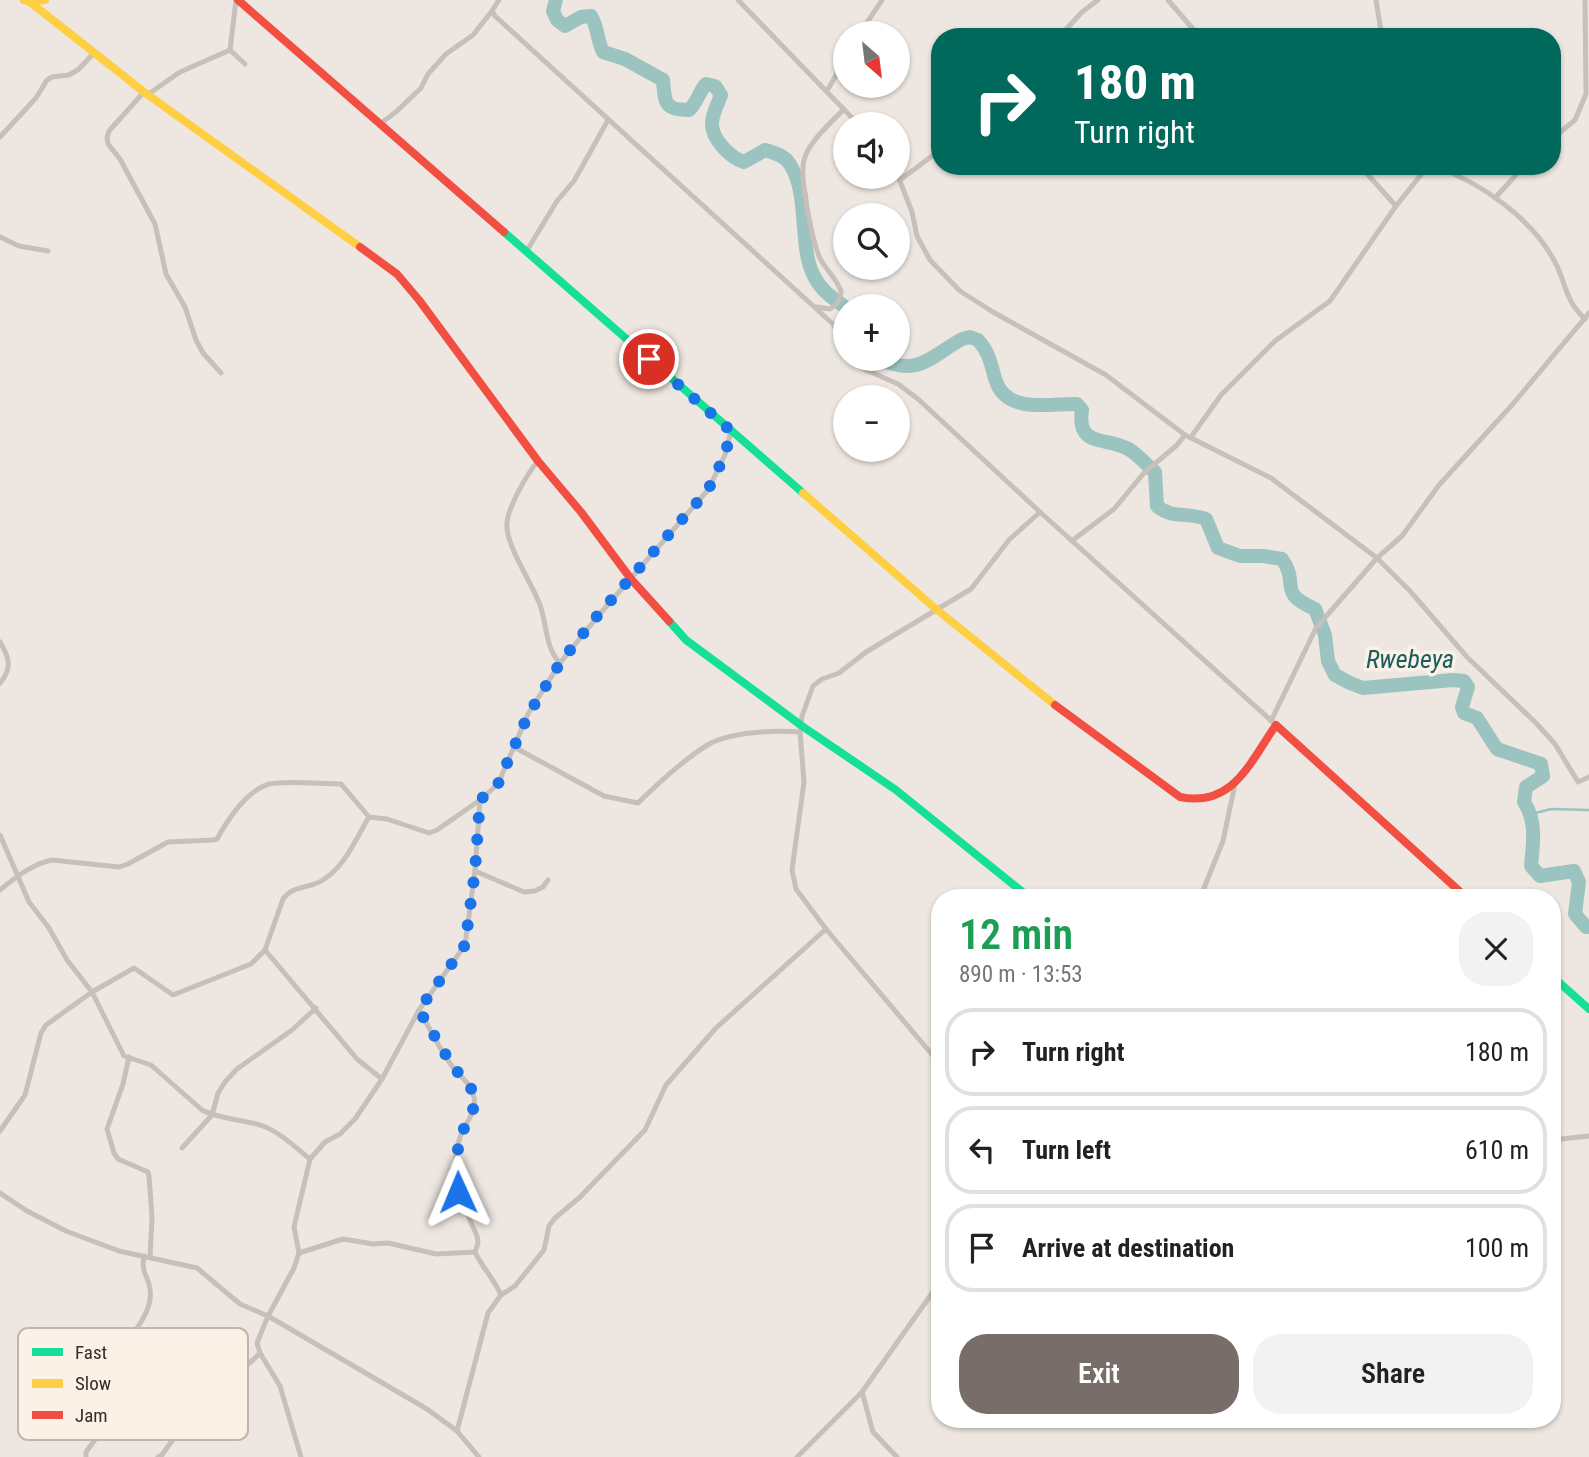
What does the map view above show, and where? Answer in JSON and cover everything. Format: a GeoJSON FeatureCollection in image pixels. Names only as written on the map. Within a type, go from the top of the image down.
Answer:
{"type":"FeatureCollection","features":[{"type":"Feature","properties":{"kind":"main road"},"geometry":{"type":"LineString","coordinates":[[27,1],[45,0]]}},
{"type":"Feature","properties":{"kind":"main road"},"geometry":{"type":"LineString","coordinates":[[237,0],[936,609],[1006,667],[1121,755],[1180,797],[1199,801],[1235,784],[1274,723],[1457,889]]}},
{"type":"Feature","properties":{"kind":"main road"},"geometry":{"type":"LineString","coordinates":[[27,1],[145,94],[397,274],[631,579],[686,640],[801,729],[896,790],[1019,889]]}},
{"type":"Feature","properties":{"kind":"main road"},"geometry":{"type":"LineString","coordinates":[[1561,984],[1589,1009]]}},
{"type":"Feature","properties":{"kind":"street"},"geometry":{"type":"LineString","coordinates":[[230,50],[237,0]]}},
{"type":"Feature","properties":{"kind":"street"},"geometry":{"type":"LineString","coordinates":[[380,124],[421,88],[446,54],[473,35],[499,0]]}},
{"type":"Feature","properties":{"kind":"street"},"geometry":{"type":"LineString","coordinates":[[738,0],[848,112]]}},
{"type":"Feature","properties":{"kind":"street"},"geometry":{"type":"LineString","coordinates":[[868,21],[882,0]]}},
{"type":"Feature","properties":{"kind":"street"},"geometry":{"type":"LineString","coordinates":[[1067,28],[1089,2],[1098,0]]}},
{"type":"Feature","properties":{"kind":"street"},"geometry":{"type":"LineString","coordinates":[[1168,0],[1192,28]]}},
{"type":"Feature","properties":{"kind":"street"},"geometry":{"type":"LineString","coordinates":[[1376,0],[1381,28]]}},
{"type":"Feature","properties":{"kind":"street"},"geometry":{"type":"LineString","coordinates":[[1561,132],[1575,120],[1586,93],[1584,0]]}},
{"type":"Feature","properties":{"kind":"street"},"geometry":{"type":"LineString","coordinates":[[492,11],[833,324]]}},
{"type":"Feature","properties":{"kind":"street"},"geometry":{"type":"LineString","coordinates":[[230,50],[245,64]]}},
{"type":"Feature","properties":{"kind":"street"},"geometry":{"type":"LineString","coordinates":[[221,373],[203,353],[196,340],[185,307],[166,274],[155,224],[107,138],[109,131],[145,94],[173,79],[180,72],[230,50]]}},
{"type":"Feature","properties":{"kind":"street"},"geometry":{"type":"LineString","coordinates":[[0,137],[36,98],[47,80],[69,75],[93,54]]}},
{"type":"Feature","properties":{"kind":"street"},"geometry":{"type":"LineString","coordinates":[[827,91],[833,80]]}},
{"type":"Feature","properties":{"kind":"street"},"geometry":{"type":"LineString","coordinates":[[814,307],[830,309],[836,305],[841,295],[839,285],[819,257],[807,203],[803,161],[809,149],[844,108]]}},
{"type":"Feature","properties":{"kind":"street"},"geometry":{"type":"LineString","coordinates":[[526,252],[557,201],[574,181],[608,120]]}},
{"type":"Feature","properties":{"kind":"street"},"geometry":{"type":"LineString","coordinates":[[910,170],[931,156]]}},
{"type":"Feature","properties":{"kind":"street"},"geometry":{"type":"LineString","coordinates":[[1368,175],[1396,205]]}},
{"type":"Feature","properties":{"kind":"street"},"geometry":{"type":"LineString","coordinates":[[1073,540],[1114,509],[1144,473],[1188,436],[1221,395],[1268,348],[1330,301],[1396,205],[1421,175]]}},
{"type":"Feature","properties":{"kind":"street"},"geometry":{"type":"LineString","coordinates":[[869,371],[898,384],[918,399],[1274,723],[1282,695],[1316,628],[1325,616],[1377,558],[1402,536],[1439,485],[1587,316],[1572,306],[1560,270],[1546,243],[1521,216],[1455,175]]}},
{"type":"Feature","properties":{"kind":"street"},"geometry":{"type":"LineString","coordinates":[[1495,198],[1516,175]]}},
{"type":"Feature","properties":{"kind":"street"},"geometry":{"type":"LineString","coordinates":[[903,189],[917,236],[930,260],[960,291],[1107,375],[1188,436],[1290,490],[1377,558],[1410,591],[1467,657],[1543,730],[1555,744],[1578,782],[1589,777]]}},
{"type":"Feature","properties":{"kind":"street"},"geometry":{"type":"LineString","coordinates":[[0,237],[19,246],[48,251]]}},
{"type":"Feature","properties":{"kind":"street"},"geometry":{"type":"LineString","coordinates":[[0,890],[18,876],[52,860],[119,867],[168,842],[217,839],[228,818],[264,786],[272,783],[341,785],[369,817],[387,819],[429,833],[438,830],[498,784],[528,715],[560,663],[597,616],[708,490],[725,455],[731,431]]}},
{"type":"Feature","properties":{"kind":"street"},"geometry":{"type":"LineString","coordinates":[[538,461],[525,477],[506,523],[510,541],[540,606],[552,656],[560,663]]}},
{"type":"Feature","properties":{"kind":"street"},"geometry":{"type":"LineString","coordinates":[[931,1053],[826,929],[796,889],[792,870],[804,782],[802,716],[813,686],[822,679],[839,673],[866,652],[971,589],[1009,540],[1040,512]]}},
{"type":"Feature","properties":{"kind":"street"},"geometry":{"type":"LineString","coordinates":[[0,642],[8,656],[9,667],[0,683]]}},
{"type":"Feature","properties":{"kind":"street"},"geometry":{"type":"LineString","coordinates":[[514,747],[604,796],[638,803],[670,772],[710,743],[727,738],[801,729]]}},
{"type":"Feature","properties":{"kind":"street"},"geometry":{"type":"LineString","coordinates":[[1204,889],[1223,841],[1235,784]]}},
{"type":"Feature","properties":{"kind":"street"},"geometry":{"type":"LineString","coordinates":[[301,1457],[280,1386],[260,1353],[258,1335],[295,1268],[299,1253],[295,1227],[310,1159],[325,1142],[340,1134],[355,1119],[382,1079],[419,1010],[465,945],[475,871],[480,800]]}},
{"type":"Feature","properties":{"kind":"street"},"geometry":{"type":"LineString","coordinates":[[0,1131],[25,1096],[41,1033],[46,1025],[92,992],[135,968],[173,995],[251,964],[265,950],[288,892],[319,883],[343,863],[369,817]]}},
{"type":"Feature","properties":{"kind":"street"},"geometry":{"type":"LineString","coordinates":[[0,835],[29,902],[49,928],[67,960],[92,992],[124,1056],[151,1065],[202,1110],[212,1115],[261,1125],[277,1133],[310,1159]]}},
{"type":"Feature","properties":{"kind":"street"},"geometry":{"type":"LineString","coordinates":[[475,871],[524,892],[535,891],[543,887],[548,880]]}},
{"type":"Feature","properties":{"kind":"street"},"geometry":{"type":"LineString","coordinates":[[457,1431],[488,1313],[502,1295],[515,1286],[544,1250],[549,1226],[645,1130],[666,1086],[716,1028],[826,929]]}},
{"type":"Feature","properties":{"kind":"street"},"geometry":{"type":"LineString","coordinates":[[265,950],[358,1059],[382,1079]]}},
{"type":"Feature","properties":{"kind":"street"},"geometry":{"type":"LineString","coordinates":[[182,1148],[212,1115],[218,1093],[237,1069],[292,1030],[316,1008]]}},
{"type":"Feature","properties":{"kind":"street"},"geometry":{"type":"LineString","coordinates":[[419,1010],[453,1067],[474,1094],[475,1105],[460,1137],[455,1167],[458,1192],[477,1236],[475,1252],[494,1278],[502,1295]]}},
{"type":"Feature","properties":{"kind":"street"},"geometry":{"type":"LineString","coordinates":[[128,1057],[123,1084],[107,1129],[118,1159],[148,1172],[149,1176],[152,1217],[147,1257],[142,1270],[150,1288],[149,1308],[137,1328]]}},
{"type":"Feature","properties":{"kind":"street"},"geometry":{"type":"LineString","coordinates":[[1561,1139],[1589,1136]]}},
{"type":"Feature","properties":{"kind":"street"},"geometry":{"type":"LineString","coordinates":[[0,1193],[27,1211],[66,1231],[119,1251],[197,1268],[240,1304],[268,1316],[398,1391],[457,1431],[476,1456]]}},
{"type":"Feature","properties":{"kind":"street"},"geometry":{"type":"LineString","coordinates":[[299,1253],[343,1239],[373,1244],[388,1243],[436,1254],[475,1252]]}},
{"type":"Feature","properties":{"kind":"street"},"geometry":{"type":"LineString","coordinates":[[797,1457],[862,1392],[931,1295]]}},
{"type":"Feature","properties":{"kind":"street"},"geometry":{"type":"LineString","coordinates":[[248,1365],[260,1353]]}},
{"type":"Feature","properties":{"kind":"street"},"geometry":{"type":"LineString","coordinates":[[862,1392],[873,1432],[897,1457]]}},
{"type":"Feature","properties":{"kind":"street"},"geometry":{"type":"LineString","coordinates":[[86,1457],[86,1451],[94,1440]]}},
{"type":"Feature","properties":{"kind":"street"},"geometry":{"type":"LineString","coordinates":[[158,1457],[173,1440]]}},
{"type":"Feature","properties":{"kind":"waterway","name":"Rwebeya"},"geometry":{"type":"LineString","coordinates":[[556,0],[553,11],[557,20],[565,26],[581,17],[591,16],[603,52],[625,59],[663,80],[667,104],[670,107],[689,110],[706,84],[715,86],[721,95],[713,116],[713,129],[718,141],[733,156],[744,162],[765,150],[787,160],[800,189],[809,264],[820,286],[833,298]]}},
{"type":"Feature","properties":{"kind":"waterway","name":"Rwebeya"},"geometry":{"type":"LineString","coordinates":[[910,365],[932,358],[962,339],[970,337],[982,345],[997,384],[1011,400],[1032,405],[1077,404],[1082,410],[1081,422],[1084,431],[1089,436],[1130,450],[1155,472],[1157,506],[1168,513],[1206,519],[1218,548],[1240,556],[1282,559],[1287,568],[1292,592],[1296,598],[1315,609],[1325,635],[1328,661],[1335,675],[1363,688],[1464,681],[1468,687],[1462,707],[1464,713],[1477,718],[1497,749],[1541,764],[1543,776],[1526,787],[1524,802],[1532,825],[1531,866],[1540,876],[1574,871],[1579,882],[1575,914],[1589,927]]}},
{"type":"Feature","properties":{"kind":"waterway"},"geometry":{"type":"LineString","coordinates":[[1532,814],[1551,809],[1589,810]]}},
{"type":"Feature","properties":{"kind":"traffic: fast"},"geometry":{"type":"LineString","coordinates":[[504,232],[803,493]]}},
{"type":"Feature","properties":{"kind":"traffic: fast"},"geometry":{"type":"LineString","coordinates":[[669,621],[686,640],[802,726],[896,790],[1019,889]]}},
{"type":"Feature","properties":{"kind":"traffic: fast"},"geometry":{"type":"LineString","coordinates":[[1561,984],[1589,1009]]}},
{"type":"Feature","properties":{"kind":"traffic: slow"},"geometry":{"type":"LineString","coordinates":[[24,0],[45,0]]}},
{"type":"Feature","properties":{"kind":"traffic: slow"},"geometry":{"type":"LineString","coordinates":[[30,2],[144,92],[360,247]]}},
{"type":"Feature","properties":{"kind":"traffic: slow"},"geometry":{"type":"LineString","coordinates":[[803,493],[936,609],[1055,705]]}},
{"type":"Feature","properties":{"kind":"traffic: jam"},"geometry":{"type":"LineString","coordinates":[[238,0],[504,232]]}},
{"type":"Feature","properties":{"kind":"traffic: jam"},"geometry":{"type":"LineString","coordinates":[[360,247],[397,274],[419,300],[538,461],[581,512],[631,579],[669,621]]}},
{"type":"Feature","properties":{"kind":"traffic: jam"},"geometry":{"type":"LineString","coordinates":[[1055,705],[1180,797],[1198,799],[1214,796],[1238,779],[1276,725],[1457,889]]}},
{"type":"Feature","properties":{"kind":"route"},"geometry":{"type":"LineString","coordinates":[[458,1192],[455,1167],[460,1137],[475,1105],[474,1094],[453,1067],[419,1010],[465,945],[475,871],[480,800],[498,784],[528,715],[560,663],[597,616],[708,490],[725,455],[731,431],[649,359]]}}]}
